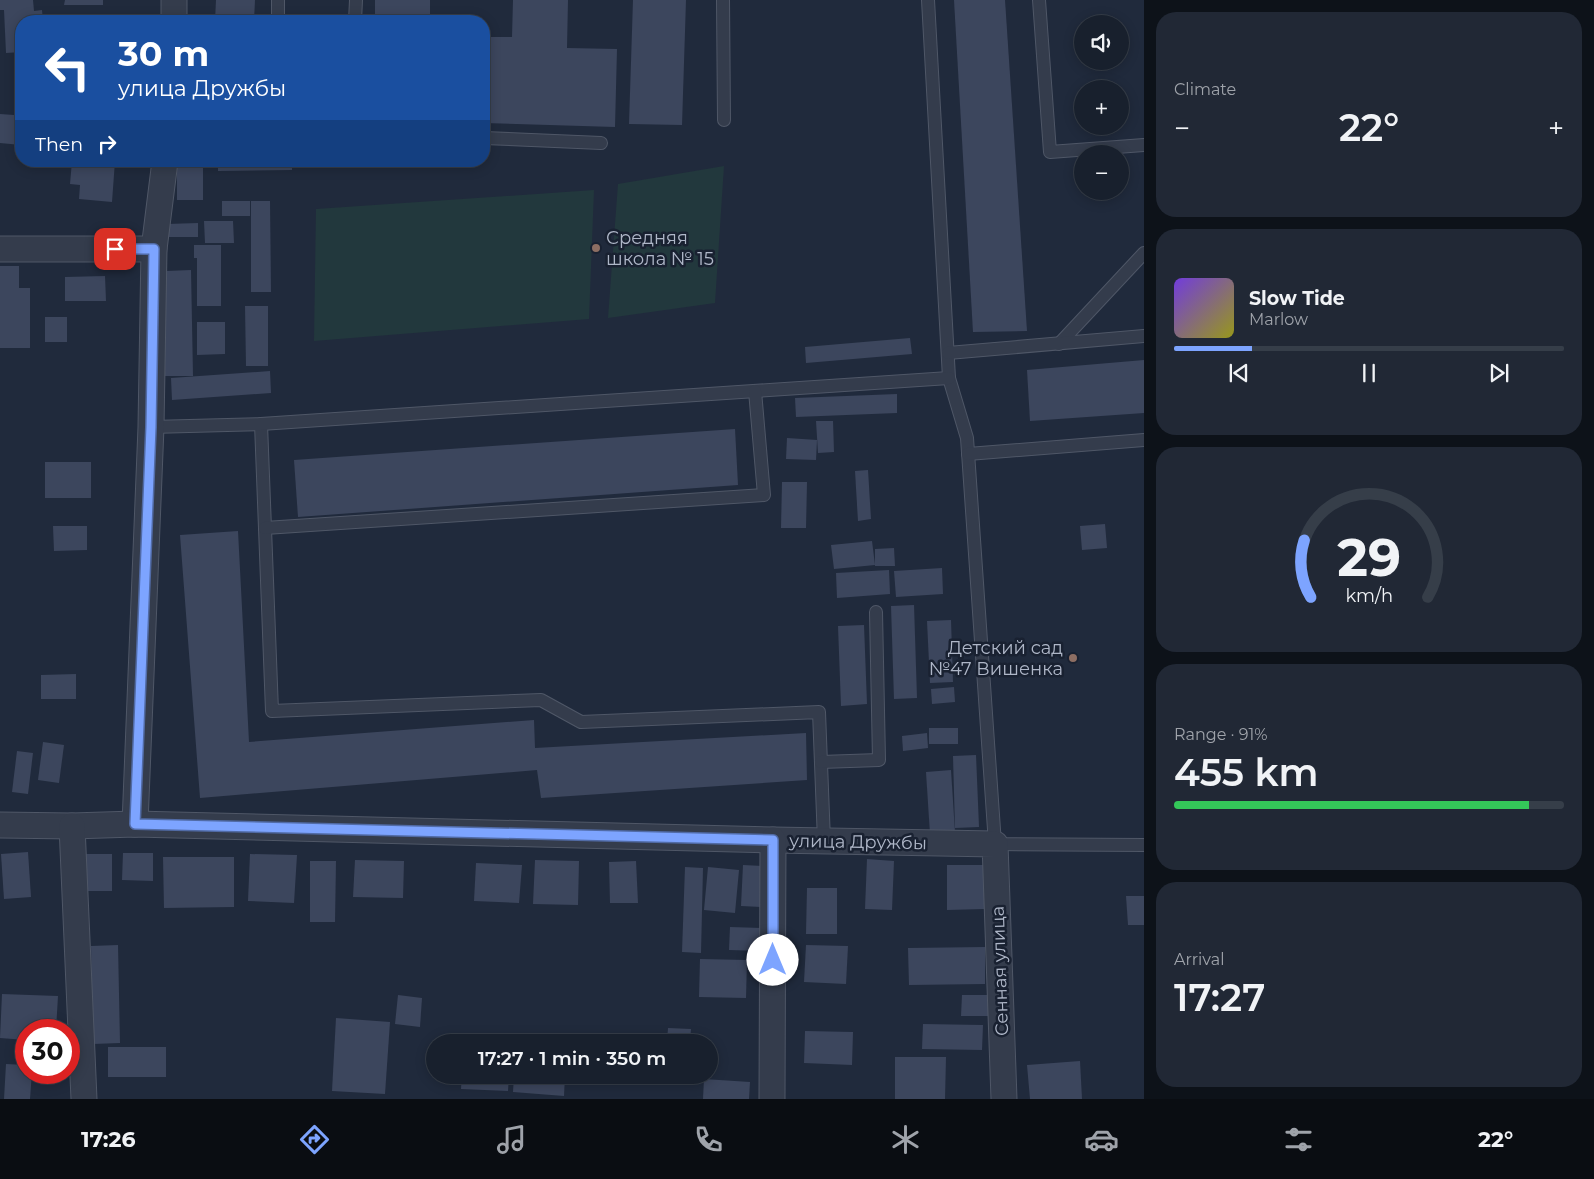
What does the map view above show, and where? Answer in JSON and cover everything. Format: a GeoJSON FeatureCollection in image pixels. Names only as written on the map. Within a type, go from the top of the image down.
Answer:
{"type":"FeatureCollection","features":[{"type":"Feature","properties":{"kind":"street"},"geometry":{"type":"LineString","coordinates":[[174,0],[174,15]]}},
{"type":"Feature","properties":{"kind":"street"},"geometry":{"type":"LineString","coordinates":[[135,824],[151,427],[154,249],[164,167]]}},
{"type":"Feature","properties":{"kind":"street"},"geometry":{"type":"LineString","coordinates":[[0,249],[154,249]]}},
{"type":"Feature","properties":{"kind":"street","name":"улица Дружбы"},"geometry":{"type":"LineString","coordinates":[[0,825],[72,826],[135,824],[995,844]]}},
{"type":"Feature","properties":{"kind":"street"},"geometry":{"type":"LineString","coordinates":[[72,826],[84,1099]]}},
{"type":"Feature","properties":{"kind":"street"},"geometry":{"type":"LineString","coordinates":[[772,1099],[773,840]]}},
{"type":"Feature","properties":{"kind":"street","name":"Сенная улица"},"geometry":{"type":"LineString","coordinates":[[995,844],[1004,1099]]}},
{"type":"Feature","properties":{"kind":"lane"},"geometry":{"type":"LineString","coordinates":[[278,0],[278,15]]}},
{"type":"Feature","properties":{"kind":"lane"},"geometry":{"type":"LineString","coordinates":[[355,15],[356,0]]}},
{"type":"Feature","properties":{"kind":"lane"},"geometry":{"type":"LineString","coordinates":[[723,0],[724,120]]}},
{"type":"Feature","properties":{"kind":"lane"},"geometry":{"type":"LineString","coordinates":[[928,0],[949,378],[967,438],[995,844],[1144,845]]}},
{"type":"Feature","properties":{"kind":"lane"},"geometry":{"type":"LineString","coordinates":[[1039,0],[1050,152],[1144,145]]}},
{"type":"Feature","properties":{"kind":"lane"},"geometry":{"type":"LineString","coordinates":[[490,138],[601,143]]}},
{"type":"Feature","properties":{"kind":"lane"},"geometry":{"type":"LineString","coordinates":[[1059,344],[1144,253]]}},
{"type":"Feature","properties":{"kind":"lane"},"geometry":{"type":"LineString","coordinates":[[948,353],[1144,336]]}},
{"type":"Feature","properties":{"kind":"lane"},"geometry":{"type":"LineString","coordinates":[[151,427],[262,424],[949,378]]}},
{"type":"Feature","properties":{"kind":"lane"},"geometry":{"type":"LineString","coordinates":[[265,528],[764,495],[755,391]]}},
{"type":"Feature","properties":{"kind":"lane"},"geometry":{"type":"LineString","coordinates":[[262,424],[272,711],[540,700],[580,722],[819,712],[824,841]]}},
{"type":"Feature","properties":{"kind":"lane"},"geometry":{"type":"LineString","coordinates":[[968,454],[1144,440]]}},
{"type":"Feature","properties":{"kind":"lane"},"geometry":{"type":"LineString","coordinates":[[821,762],[879,760],[876,612]]}},
{"type":"Feature","properties":{"kind":"green space"},"geometry":{"type":"Polygon","coordinates":[[[724,166],[715,303],[608,318],[618,184],[724,166]]]}},
{"type":"Feature","properties":{"kind":"green space"},"geometry":{"type":"Polygon","coordinates":[[[594,190],[589,319],[314,341],[316,209],[594,190]]]}},
{"type":"Feature","properties":{"kind":"building"},"geometry":{"type":"Polygon","coordinates":[[[0,0],[33,0],[34,11],[42,10],[42,15],[15,15],[15,52],[6,53],[4,10],[0,10],[0,0]]]}},
{"type":"Feature","properties":{"kind":"building"},"geometry":{"type":"Polygon","coordinates":[[[65,0],[103,0],[103,5],[64,5],[65,0]]]}},
{"type":"Feature","properties":{"kind":"building"},"geometry":{"type":"Polygon","coordinates":[[[216,0],[255,0],[254,15],[215,15],[216,0]]]}},
{"type":"Feature","properties":{"kind":"building"},"geometry":{"type":"Polygon","coordinates":[[[375,0],[430,0],[430,15],[375,15],[375,0]]]}},
{"type":"Feature","properties":{"kind":"building"},"geometry":{"type":"Polygon","coordinates":[[[513,0],[568,0],[567,48],[617,49],[615,127],[490,123],[490,37],[512,37],[513,0]]]}},
{"type":"Feature","properties":{"kind":"building"},"geometry":{"type":"Polygon","coordinates":[[[633,0],[686,0],[682,125],[629,124],[633,0]]]}},
{"type":"Feature","properties":{"kind":"building"},"geometry":{"type":"Polygon","coordinates":[[[954,0],[1005,0],[1027,331],[973,332],[954,0]]]}},
{"type":"Feature","properties":{"kind":"building"},"geometry":{"type":"Polygon","coordinates":[[[15,106],[15,144],[0,143],[0,114],[14,115],[15,106]]]}},
{"type":"Feature","properties":{"kind":"building"},"geometry":{"type":"Polygon","coordinates":[[[71,167],[115,167],[112,202],[79,199],[80,185],[70,184],[71,167]]]}},
{"type":"Feature","properties":{"kind":"building"},"geometry":{"type":"Polygon","coordinates":[[[177,167],[203,167],[203,200],[177,200],[177,167]]]}},
{"type":"Feature","properties":{"kind":"building"},"geometry":{"type":"Polygon","coordinates":[[[218,167],[292,167],[292,170],[218,171],[218,167]]]}},
{"type":"Feature","properties":{"kind":"building"},"geometry":{"type":"Polygon","coordinates":[[[222,201],[250,201],[250,216],[222,216],[222,201]]]}},
{"type":"Feature","properties":{"kind":"building"},"geometry":{"type":"Polygon","coordinates":[[[251,201],[270,201],[271,292],[251,292],[251,201]]]}},
{"type":"Feature","properties":{"kind":"building"},"geometry":{"type":"Polygon","coordinates":[[[204,221],[233,221],[234,243],[205,243],[204,221]]]}},
{"type":"Feature","properties":{"kind":"building"},"geometry":{"type":"Polygon","coordinates":[[[198,223],[198,237],[167,237],[167,224],[198,223]]]}},
{"type":"Feature","properties":{"kind":"building"},"geometry":{"type":"Polygon","coordinates":[[[194,245],[221,245],[221,306],[197,306],[197,258],[194,258],[194,245]]]}},
{"type":"Feature","properties":{"kind":"building"},"geometry":{"type":"Polygon","coordinates":[[[0,266],[19,266],[19,288],[30,288],[30,348],[0,348],[0,266]]]}},
{"type":"Feature","properties":{"kind":"building"},"geometry":{"type":"Polygon","coordinates":[[[191,270],[193,376],[165,376],[166,271],[191,270]]]}},
{"type":"Feature","properties":{"kind":"building"},"geometry":{"type":"Polygon","coordinates":[[[105,276],[106,301],[65,301],[65,277],[105,276]]]}},
{"type":"Feature","properties":{"kind":"building"},"geometry":{"type":"Polygon","coordinates":[[[245,306],[268,306],[268,366],[246,366],[245,306]]]}},
{"type":"Feature","properties":{"kind":"building"},"geometry":{"type":"Polygon","coordinates":[[[45,317],[67,317],[67,342],[45,342],[45,317]]]}},
{"type":"Feature","properties":{"kind":"building"},"geometry":{"type":"Polygon","coordinates":[[[197,322],[225,322],[225,354],[197,355],[197,322]]]}},
{"type":"Feature","properties":{"kind":"building"},"geometry":{"type":"Polygon","coordinates":[[[910,338],[912,354],[806,363],[805,347],[910,338]]]}},
{"type":"Feature","properties":{"kind":"building"},"geometry":{"type":"Polygon","coordinates":[[[1144,360],[1144,413],[1030,421],[1027,370],[1144,360]]]}},
{"type":"Feature","properties":{"kind":"building"},"geometry":{"type":"Polygon","coordinates":[[[270,371],[271,393],[172,400],[171,378],[270,371]]]}},
{"type":"Feature","properties":{"kind":"building"},"geometry":{"type":"Polygon","coordinates":[[[897,394],[897,413],[796,417],[795,398],[897,394]]]}},
{"type":"Feature","properties":{"kind":"building"},"geometry":{"type":"Polygon","coordinates":[[[816,421],[833,421],[834,452],[818,453],[816,421]]]}},
{"type":"Feature","properties":{"kind":"building"},"geometry":{"type":"Polygon","coordinates":[[[735,429],[738,485],[298,517],[294,460],[735,429]]]}},
{"type":"Feature","properties":{"kind":"building"},"geometry":{"type":"Polygon","coordinates":[[[787,438],[817,440],[816,460],[786,459],[787,438]]]}},
{"type":"Feature","properties":{"kind":"building"},"geometry":{"type":"Polygon","coordinates":[[[45,462],[91,462],[91,498],[45,498],[45,462]]]}},
{"type":"Feature","properties":{"kind":"building"},"geometry":{"type":"Polygon","coordinates":[[[868,470],[871,519],[858,521],[855,471],[868,470]]]}},
{"type":"Feature","properties":{"kind":"building"},"geometry":{"type":"Polygon","coordinates":[[[782,482],[807,482],[806,528],[781,528],[782,482]]]}},
{"type":"Feature","properties":{"kind":"building"},"geometry":{"type":"Polygon","coordinates":[[[1105,524],[1107,548],[1082,550],[1080,526],[1105,524]]]}},
{"type":"Feature","properties":{"kind":"building"},"geometry":{"type":"Polygon","coordinates":[[[53,526],[87,526],[87,550],[54,551],[53,526]]]}},
{"type":"Feature","properties":{"kind":"building"},"geometry":{"type":"Polygon","coordinates":[[[238,531],[249,742],[534,720],[535,748],[806,733],[807,780],[541,798],[537,770],[200,798],[180,535],[238,531]]]}},
{"type":"Feature","properties":{"kind":"building"},"geometry":{"type":"Polygon","coordinates":[[[872,541],[875,565],[834,569],[831,545],[872,541]]]}},
{"type":"Feature","properties":{"kind":"building"},"geometry":{"type":"Polygon","coordinates":[[[894,548],[895,566],[875,566],[875,549],[894,548]]]}},
{"type":"Feature","properties":{"kind":"building"},"geometry":{"type":"Polygon","coordinates":[[[942,568],[943,594],[896,597],[894,571],[942,568]]]}},
{"type":"Feature","properties":{"kind":"building"},"geometry":{"type":"Polygon","coordinates":[[[889,570],[890,594],[837,598],[836,573],[889,570]]]}},
{"type":"Feature","properties":{"kind":"building"},"geometry":{"type":"Polygon","coordinates":[[[914,605],[917,698],[894,699],[891,606],[914,605]]]}},
{"type":"Feature","properties":{"kind":"building"},"geometry":{"type":"Polygon","coordinates":[[[951,620],[953,682],[930,683],[927,621],[951,620]]]}},
{"type":"Feature","properties":{"kind":"building"},"geometry":{"type":"Polygon","coordinates":[[[864,625],[867,704],[841,706],[838,626],[864,625]]]}},
{"type":"Feature","properties":{"kind":"building"},"geometry":{"type":"Polygon","coordinates":[[[76,674],[76,699],[41,699],[41,675],[76,674]]]}},
{"type":"Feature","properties":{"kind":"building"},"geometry":{"type":"Polygon","coordinates":[[[954,687],[955,702],[932,704],[931,689],[954,687]]]}},
{"type":"Feature","properties":{"kind":"building"},"geometry":{"type":"Polygon","coordinates":[[[929,728],[958,728],[958,744],[929,744],[929,728]]]}},
{"type":"Feature","properties":{"kind":"building"},"geometry":{"type":"Polygon","coordinates":[[[927,733],[928,748],[903,751],[902,736],[927,733]]]}},
{"type":"Feature","properties":{"kind":"building"},"geometry":{"type":"Polygon","coordinates":[[[43,742],[64,745],[59,783],[38,780],[43,742]]]}},
{"type":"Feature","properties":{"kind":"building"},"geometry":{"type":"Polygon","coordinates":[[[17,751],[33,753],[28,794],[12,792],[17,751]]]}},
{"type":"Feature","properties":{"kind":"building"},"geometry":{"type":"Polygon","coordinates":[[[976,755],[979,827],[955,828],[953,756],[976,755]]]}},
{"type":"Feature","properties":{"kind":"building"},"geometry":{"type":"Polygon","coordinates":[[[951,770],[955,832],[930,834],[926,772],[951,770]]]}},
{"type":"Feature","properties":{"kind":"building"},"geometry":{"type":"Polygon","coordinates":[[[28,852],[31,897],[4,899],[1,854],[28,852]]]}},
{"type":"Feature","properties":{"kind":"building"},"geometry":{"type":"Polygon","coordinates":[[[123,853],[153,853],[153,881],[122,880],[123,853]]]}},
{"type":"Feature","properties":{"kind":"building"},"geometry":{"type":"Polygon","coordinates":[[[83,854],[112,854],[112,891],[84,891],[83,854]]]}},
{"type":"Feature","properties":{"kind":"building"},"geometry":{"type":"Polygon","coordinates":[[[250,854],[297,855],[294,903],[248,901],[250,854]]]}},
{"type":"Feature","properties":{"kind":"building"},"geometry":{"type":"Polygon","coordinates":[[[163,857],[234,857],[234,907],[164,908],[163,857]]]}},
{"type":"Feature","properties":{"kind":"building"},"geometry":{"type":"Polygon","coordinates":[[[867,859],[894,861],[892,910],[865,909],[867,859]]]}},
{"type":"Feature","properties":{"kind":"building"},"geometry":{"type":"Polygon","coordinates":[[[355,860],[404,861],[403,898],[353,897],[355,860]]]}},
{"type":"Feature","properties":{"kind":"building"},"geometry":{"type":"Polygon","coordinates":[[[535,860],[579,861],[578,905],[533,904],[535,860]]]}},
{"type":"Feature","properties":{"kind":"building"},"geometry":{"type":"Polygon","coordinates":[[[310,861],[336,861],[335,922],[310,922],[310,861]]]}},
{"type":"Feature","properties":{"kind":"building"},"geometry":{"type":"Polygon","coordinates":[[[636,861],[638,903],[610,903],[609,862],[636,861]]]}},
{"type":"Feature","properties":{"kind":"building"},"geometry":{"type":"Polygon","coordinates":[[[476,863],[522,865],[519,903],[474,901],[476,863]]]}},
{"type":"Feature","properties":{"kind":"building"},"geometry":{"type":"Polygon","coordinates":[[[743,865],[763,866],[761,907],[741,906],[743,865]]]}},
{"type":"Feature","properties":{"kind":"building"},"geometry":{"type":"Polygon","coordinates":[[[947,865],[984,865],[984,909],[947,910],[947,865]]]}},
{"type":"Feature","properties":{"kind":"building"},"geometry":{"type":"Polygon","coordinates":[[[685,867],[703,868],[701,953],[682,952],[685,867]]]}},
{"type":"Feature","properties":{"kind":"building"},"geometry":{"type":"Polygon","coordinates":[[[708,867],[739,870],[735,913],[704,910],[708,867]]]}},
{"type":"Feature","properties":{"kind":"building"},"geometry":{"type":"Polygon","coordinates":[[[807,888],[837,888],[837,934],[806,934],[807,888]]]}},
{"type":"Feature","properties":{"kind":"building"},"geometry":{"type":"Polygon","coordinates":[[[1126,896],[1144,896],[1144,925],[1128,925],[1126,896]]]}},
{"type":"Feature","properties":{"kind":"building"},"geometry":{"type":"Polygon","coordinates":[[[730,927],[762,928],[761,951],[729,950],[730,927]]]}},
{"type":"Feature","properties":{"kind":"building"},"geometry":{"type":"Polygon","coordinates":[[[118,945],[120,1043],[93,1044],[91,946],[118,945]]]}},
{"type":"Feature","properties":{"kind":"building"},"geometry":{"type":"Polygon","coordinates":[[[806,945],[848,946],[846,984],[804,982],[806,945]]]}},
{"type":"Feature","properties":{"kind":"building"},"geometry":{"type":"Polygon","coordinates":[[[985,947],[985,984],[909,985],[908,948],[985,947]]]}},
{"type":"Feature","properties":{"kind":"building"},"geometry":{"type":"Polygon","coordinates":[[[700,959],[747,960],[746,998],[699,997],[700,959]]]}},
{"type":"Feature","properties":{"kind":"building"},"geometry":{"type":"Polygon","coordinates":[[[2,994],[58,996],[57,1019],[15,1019],[15,1039],[0,1038],[2,994]]]}},
{"type":"Feature","properties":{"kind":"building"},"geometry":{"type":"Polygon","coordinates":[[[398,995],[422,998],[420,1027],[395,1024],[398,995]]]}},
{"type":"Feature","properties":{"kind":"building"},"geometry":{"type":"Polygon","coordinates":[[[962,995],[996,995],[995,1016],[961,1016],[962,995]]]}},
{"type":"Feature","properties":{"kind":"building"},"geometry":{"type":"Polygon","coordinates":[[[336,1018],[390,1022],[385,1094],[332,1091],[336,1018]]]}},
{"type":"Feature","properties":{"kind":"building"},"geometry":{"type":"Polygon","coordinates":[[[923,1024],[983,1025],[982,1050],[922,1049],[923,1024]]]}},
{"type":"Feature","properties":{"kind":"building"},"geometry":{"type":"Polygon","coordinates":[[[668,1028],[691,1029],[691,1034],[668,1034],[668,1028]]]}},
{"type":"Feature","properties":{"kind":"building"},"geometry":{"type":"Polygon","coordinates":[[[805,1031],[853,1032],[852,1065],[804,1063],[805,1031]]]}},
{"type":"Feature","properties":{"kind":"building"},"geometry":{"type":"Polygon","coordinates":[[[108,1047],[166,1047],[166,1077],[108,1077],[108,1047]]]}},
{"type":"Feature","properties":{"kind":"building"},"geometry":{"type":"Polygon","coordinates":[[[895,1057],[946,1057],[945,1099],[895,1099],[895,1057]]]}},
{"type":"Feature","properties":{"kind":"building"},"geometry":{"type":"Polygon","coordinates":[[[1080,1061],[1082,1099],[1030,1099],[1027,1065],[1080,1061]]]}},
{"type":"Feature","properties":{"kind":"building"},"geometry":{"type":"Polygon","coordinates":[[[6,1064],[15,1064],[15,1084],[31,1084],[30,1099],[4,1099],[6,1064]]]}},
{"type":"Feature","properties":{"kind":"building"},"geometry":{"type":"Polygon","coordinates":[[[718,1080],[750,1082],[749,1099],[703,1099],[704,1084],[718,1084],[718,1080]]]}},
{"type":"Feature","properties":{"kind":"building"},"geometry":{"type":"Polygon","coordinates":[[[461,1084],[508,1084],[508,1091],[461,1089],[461,1084]]]}},
{"type":"Feature","properties":{"kind":"building"},"geometry":{"type":"Polygon","coordinates":[[[513,1084],[565,1084],[564,1096],[513,1092],[513,1084]]]}},
{"type":"Feature","properties":{"kind":"place","name":"Средняя школа № 15"},"geometry":{"type":"Point","coordinates":[596,248]}},
{"type":"Feature","properties":{"kind":"place","name":"Детский сад №47 Вишенка"},"geometry":{"type":"Point","coordinates":[1073,658]}},
{"type":"Feature","properties":{"kind":"route"},"geometry":{"type":"LineString","coordinates":[[115,249],[154,249],[151,427],[135,824],[773,840],[773,960]]}}]}
